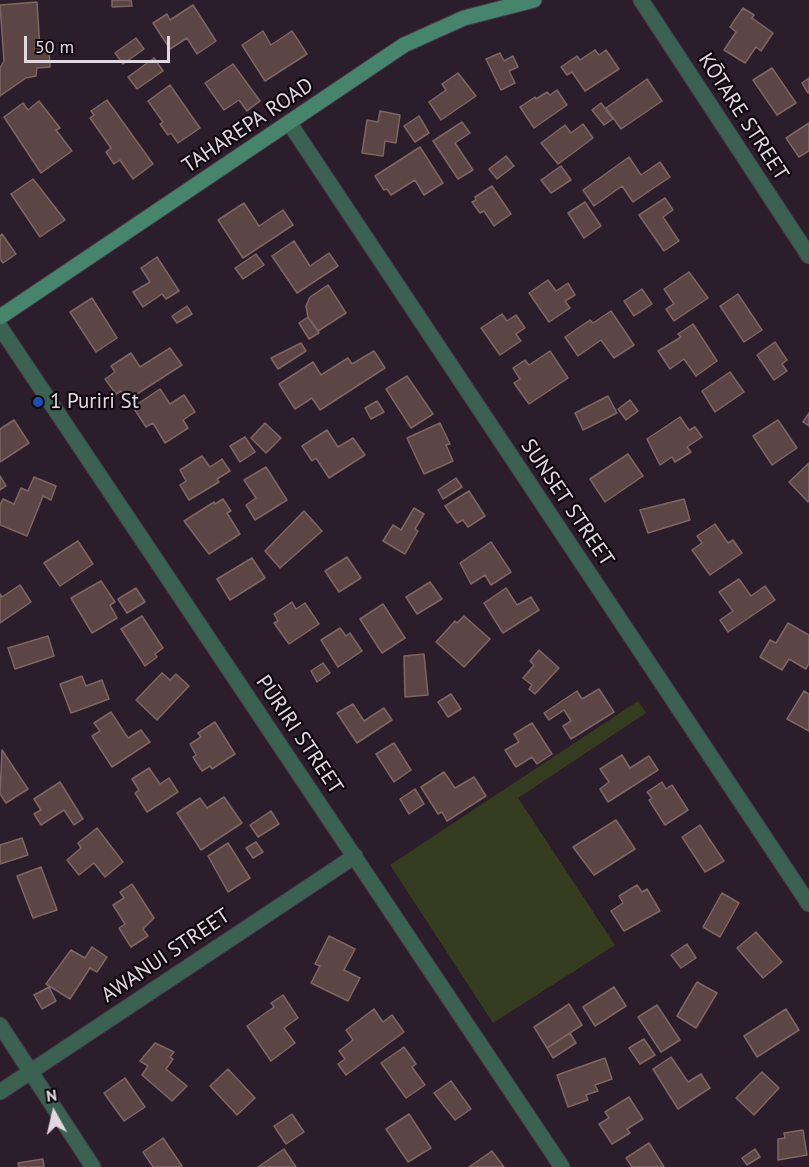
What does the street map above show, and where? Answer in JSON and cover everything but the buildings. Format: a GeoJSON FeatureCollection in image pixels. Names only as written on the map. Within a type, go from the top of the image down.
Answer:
{"type":"FeatureCollection","features":[{"type":"Feature","properties":{"kind":"street","name":"TAHAREPA ROAD"},"geometry":{"type":"LineString","coordinates":[[0,318],[404,45],[464,18],[534,0]]}},
{"type":"Feature","properties":{"kind":"street","name":"KŌTARE STREET"},"geometry":{"type":"LineString","coordinates":[[641,0],[809,256]]}},
{"type":"Feature","properties":{"kind":"street","name":"SUNSET STREET"},"geometry":{"type":"LineString","coordinates":[[290,124],[809,904]]}},
{"type":"Feature","properties":{"kind":"street","name":"PŪRIRI STREET"},"geometry":{"type":"LineString","coordinates":[[0,327],[562,1167]]}},
{"type":"Feature","properties":{"kind":"street","name":"AWANUI STREET"},"geometry":{"type":"LineString","coordinates":[[0,1092],[355,856]]}},
{"type":"Feature","properties":{"kind":"street"},"geometry":{"type":"LineString","coordinates":[[0,1025],[93,1167]]}},
{"type":"Feature","properties":{"kind":"green space"},"geometry":{"type":"Polygon","coordinates":[[[638,701],[646,713],[518,798],[615,945],[493,1023],[390,865],[638,701]]]}},
{"type":"Feature","properties":{"kind":"place","name":"1 Puriri St"},"geometry":{"type":"Point","coordinates":[38,402]}}]}
